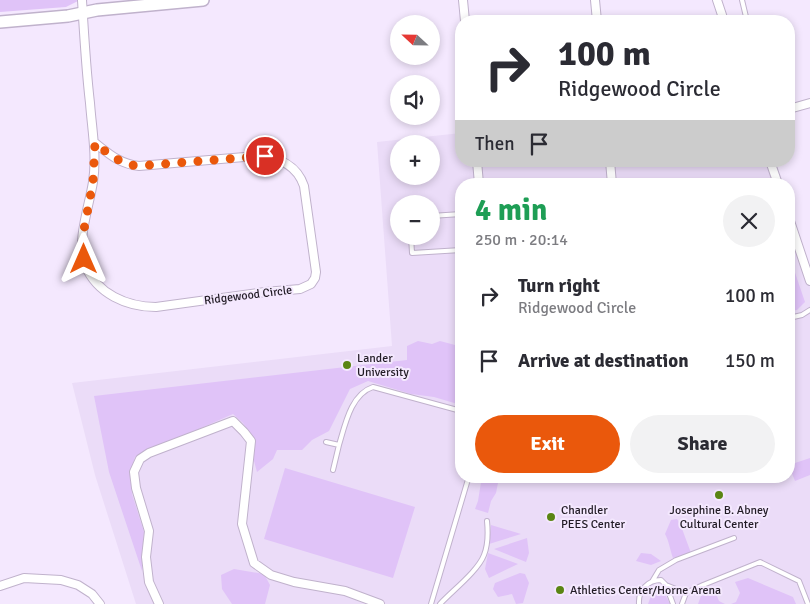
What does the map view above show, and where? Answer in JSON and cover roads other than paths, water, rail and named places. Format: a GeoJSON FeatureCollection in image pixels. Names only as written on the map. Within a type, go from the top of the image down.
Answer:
{"type":"FeatureCollection","features":[{"type":"Feature","properties":{"kind":"main road"},"geometry":{"type":"LineString","coordinates":[[0,22],[203,0]]}},
{"type":"Feature","properties":{"kind":"street","name":"Ridgewood Circle"},"geometry":{"type":"LineString","coordinates":[[82,0],[95,143],[93,182],[82,240],[82,253],[88,272],[101,288],[111,296],[133,305],[156,307],[300,289],[313,281],[316,272],[304,186],[298,173],[287,164],[276,159],[257,156],[138,166],[116,159],[95,143]]}},
{"type":"Feature","properties":{"kind":"street"},"geometry":{"type":"LineString","coordinates":[[463,0],[464,15]]}},
{"type":"Feature","properties":{"kind":"street"},"geometry":{"type":"LineString","coordinates":[[595,0],[596,15]]}},
{"type":"Feature","properties":{"kind":"street"},"geometry":{"type":"LineString","coordinates":[[717,0],[722,15]]}},
{"type":"Feature","properties":{"kind":"street"},"geometry":{"type":"LineString","coordinates":[[795,107],[810,103]]}},
{"type":"Feature","properties":{"kind":"street"},"geometry":{"type":"LineString","coordinates":[[795,236],[810,281]]}},
{"type":"Feature","properties":{"kind":"street"},"geometry":{"type":"LineString","coordinates":[[159,604],[149,582],[146,557],[149,531],[136,488],[134,472],[140,459],[149,453],[233,421],[251,441],[242,524],[254,563],[271,576],[345,591],[380,604]]}},
{"type":"Feature","properties":{"kind":"street"},"geometry":{"type":"LineString","coordinates":[[0,586],[24,578],[62,580],[78,585],[92,594],[100,604]]}},
{"type":"Feature","properties":{"kind":"lane"},"geometry":{"type":"LineString","coordinates":[[742,0],[746,15]]}},
{"type":"Feature","properties":{"kind":"lane"},"geometry":{"type":"LineString","coordinates":[[440,215],[455,214]]}},
{"type":"Feature","properties":{"kind":"lane"},"geometry":{"type":"LineString","coordinates":[[412,245],[412,253],[455,250]]}},
{"type":"Feature","properties":{"kind":"lane"},"geometry":{"type":"LineString","coordinates":[[795,317],[810,310]]}},
{"type":"Feature","properties":{"kind":"lane"},"geometry":{"type":"LineString","coordinates":[[333,470],[339,446],[358,396],[364,390],[373,387],[455,409]]}},
{"type":"Feature","properties":{"kind":"lane"},"geometry":{"type":"LineString","coordinates":[[326,442],[339,446]]}},
{"type":"Feature","properties":{"kind":"lane"},"geometry":{"type":"LineString","coordinates":[[431,604],[467,483]]}},
{"type":"Feature","properties":{"kind":"lane"},"geometry":{"type":"LineString","coordinates":[[440,604],[479,564],[484,556],[488,528],[487,521]]}},
{"type":"Feature","properties":{"kind":"lane"},"geometry":{"type":"LineString","coordinates":[[639,604],[639,598],[644,587],[653,580],[658,570],[676,560],[734,538]]}},
{"type":"Feature","properties":{"kind":"lane"},"geometry":{"type":"LineString","coordinates":[[682,604],[686,593],[760,562],[799,581],[808,604]]}},
{"type":"Feature","properties":{"kind":"lane"},"geometry":{"type":"LineString","coordinates":[[653,580],[661,580],[666,585],[686,593]]}},
{"type":"Feature","properties":{"kind":"lane"},"geometry":{"type":"LineString","coordinates":[[666,585],[673,604]]}},
{"type":"Feature","properties":{"kind":"place","name":"Lander University"},"geometry":{"type":"Point","coordinates":[347,365]}},
{"type":"Feature","properties":{"kind":"place","name":"Josephine B. Abney Cultural Center"},"geometry":{"type":"Point","coordinates":[719,495]}},
{"type":"Feature","properties":{"kind":"place","name":"Chandler PEES Center"},"geometry":{"type":"Point","coordinates":[551,517]}},
{"type":"Feature","properties":{"kind":"place","name":"Athletics Center/Horne Arena"},"geometry":{"type":"Point","coordinates":[560,590]}}]}
